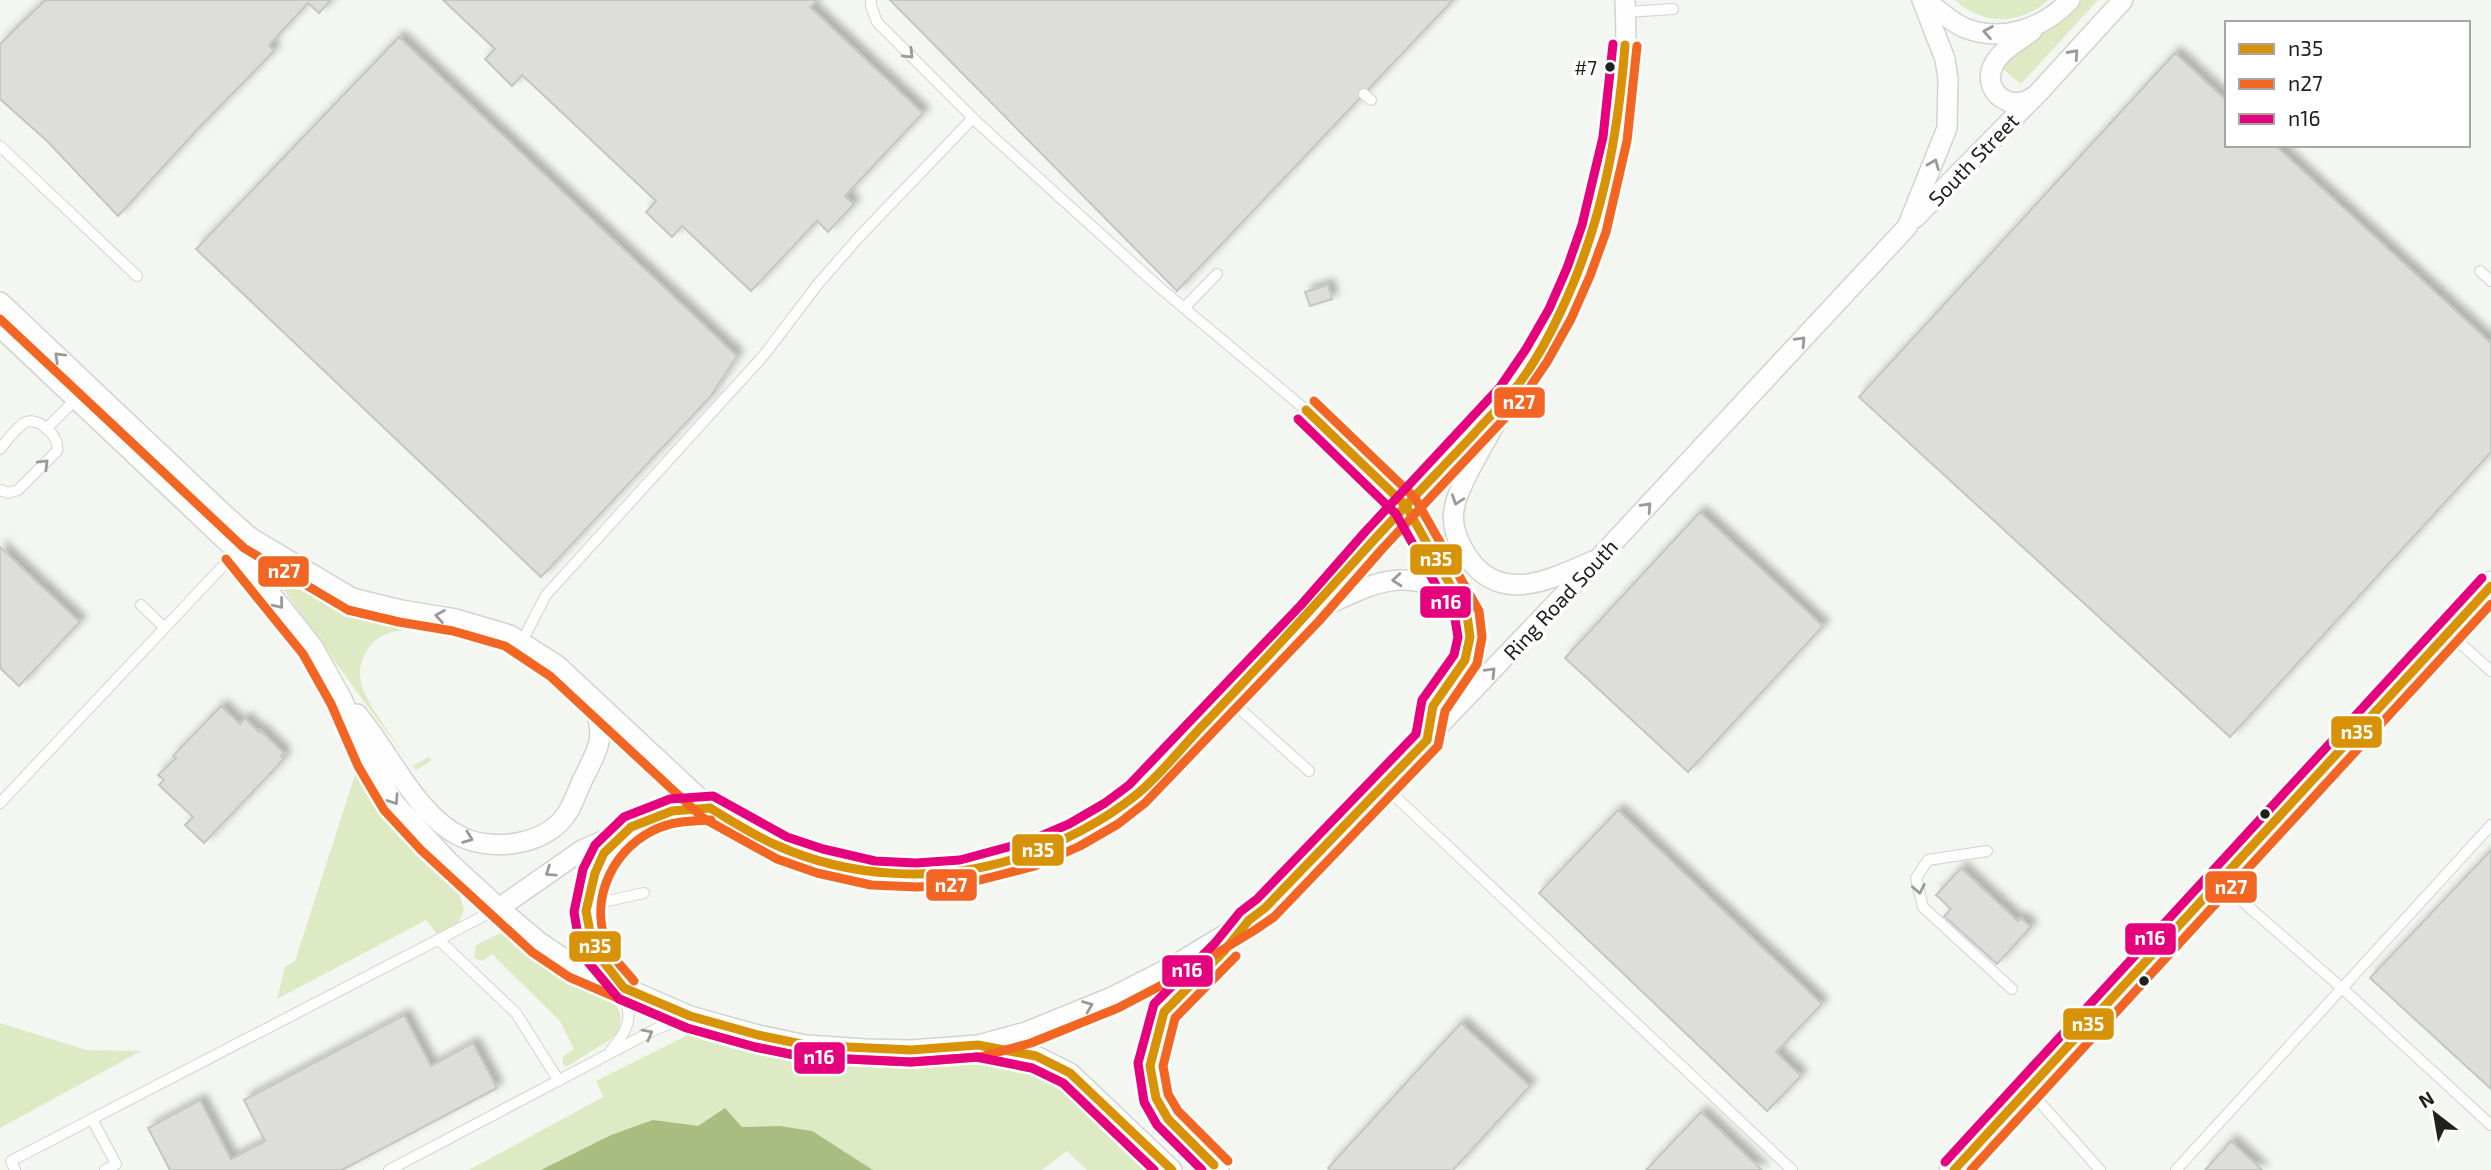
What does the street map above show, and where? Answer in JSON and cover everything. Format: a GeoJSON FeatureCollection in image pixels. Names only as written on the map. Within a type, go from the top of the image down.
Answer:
{"type":"FeatureCollection","features":[{"type":"Feature","properties":{"kind":"main road"},"geometry":{"type":"LineString","coordinates":[[1954,1170],[2491,586]]}},
{"type":"Feature","properties":{"kind":"street","name":"South Street"},"geometry":{"type":"LineString","coordinates":[[1923,0],[1964,28],[1997,35],[2038,26]]}},
{"type":"Feature","properties":{"kind":"street","name":"Ring Road South"},"geometry":{"type":"LineString","coordinates":[[978,1045],[1026,1032],[1112,997],[1175,964],[1265,908],[1600,558],[1907,227],[1947,128],[1948,79],[1945,59],[1923,0]]}},
{"type":"Feature","properties":{"kind":"street","name":"South Street"},"geometry":{"type":"LineString","coordinates":[[2039,92],[2022,103],[2010,103],[1994,91],[1991,69],[2000,56],[2070,0]]}},
{"type":"Feature","properties":{"kind":"street","name":"South Street"},"geometry":{"type":"LineString","coordinates":[[1907,227],[2039,92],[2123,0]]}},
{"type":"Feature","properties":{"kind":"street"},"geometry":{"type":"LineString","coordinates":[[1600,558],[1546,581],[1512,584],[1489,576],[1472,562],[1460,544],[1453,518],[1456,500],[1510,396],[1556,322],[1589,249],[1612,159],[1621,106],[1625,6]]}},
{"type":"Feature","properties":{"kind":"street"},"geometry":{"type":"LineString","coordinates":[[0,302],[251,538],[352,597],[401,610],[456,619],[510,635],[558,666],[710,808],[782,848],[820,861],[873,873],[916,875],[962,872],[1031,854],[1075,835],[1112,813],[1137,794],[1229,699],[1510,396]]}},
{"type":"Feature","properties":{"kind":"street"},"geometry":{"type":"LineString","coordinates":[[0,327],[237,551],[313,647],[342,698],[369,760],[395,804],[439,852],[539,942],[575,966],[624,988],[690,1016],[758,1035],[806,1045],[866,1049],[911,1050],[978,1045],[1036,1056],[1070,1073],[1172,1170]]}},
{"type":"Feature","properties":{"kind":"street"},"geometry":{"type":"LineString","coordinates":[[1406,506],[1467,615],[1470,637],[1465,660],[1433,706],[1427,740]]}},
{"type":"Feature","properties":{"kind":"street"},"geometry":{"type":"LineString","coordinates":[[1310,612],[1362,590],[1399,579],[1416,579],[1432,584],[1460,601]]}},
{"type":"Feature","properties":{"kind":"street"},"geometry":{"type":"LineString","coordinates":[[342,698],[359,717],[395,770],[436,818],[463,838],[498,847],[549,831],[569,812],[601,736],[600,721],[590,697]]}},
{"type":"Feature","properties":{"kind":"street"},"geometry":{"type":"LineString","coordinates":[[499,908],[582,850],[672,811],[710,808]]}},
{"type":"Feature","properties":{"kind":"street"},"geometry":{"type":"LineString","coordinates":[[624,988],[598,956],[586,911],[595,873],[604,853],[631,827]]}},
{"type":"Feature","properties":{"kind":"street"},"geometry":{"type":"LineString","coordinates":[[1219,1170],[1168,1119],[1156,1098],[1150,1066],[1164,1012],[1224,951],[1249,920]]}},
{"type":"Feature","properties":{"kind":"lane"},"geometry":{"type":"LineString","coordinates":[[871,0],[877,22],[973,118],[1184,308],[1306,410],[1406,506]]}},
{"type":"Feature","properties":{"kind":"lane"},"geometry":{"type":"LineString","coordinates":[[1625,6],[1672,9]]}},
{"type":"Feature","properties":{"kind":"lane"},"geometry":{"type":"LineString","coordinates":[[521,643],[546,595],[764,355],[818,284],[859,237],[973,118]]}},
{"type":"Feature","properties":{"kind":"lane"},"geometry":{"type":"LineString","coordinates":[[0,146],[138,276]]}},
{"type":"Feature","properties":{"kind":"lane"},"geometry":{"type":"LineString","coordinates":[[2480,271],[2491,281]]}},
{"type":"Feature","properties":{"kind":"lane"},"geometry":{"type":"LineString","coordinates":[[1184,308],[1217,274]]}},
{"type":"Feature","properties":{"kind":"lane"},"geometry":{"type":"LineString","coordinates":[[46,429],[76,399]]}},
{"type":"Feature","properties":{"kind":"lane"},"geometry":{"type":"LineString","coordinates":[[0,449],[25,423],[39,422],[57,440],[57,451],[18,490],[8,493],[0,490]]}},
{"type":"Feature","properties":{"kind":"lane"},"geometry":{"type":"LineString","coordinates":[[0,803],[237,551]]}},
{"type":"Feature","properties":{"kind":"lane"},"geometry":{"type":"LineString","coordinates":[[141,605],[164,627]]}},
{"type":"Feature","properties":{"kind":"lane"},"geometry":{"type":"LineString","coordinates":[[2448,633],[2491,671]]}},
{"type":"Feature","properties":{"kind":"lane"},"geometry":{"type":"LineString","coordinates":[[1229,699],[1310,771]]}},
{"type":"Feature","properties":{"kind":"lane"},"geometry":{"type":"LineString","coordinates":[[1383,785],[1792,1170]]}},
{"type":"Feature","properties":{"kind":"lane"},"geometry":{"type":"LineString","coordinates":[[2176,1170],[2491,825]]}},
{"type":"Feature","properties":{"kind":"lane"},"geometry":{"type":"LineString","coordinates":[[1987,851],[1928,860],[1916,878],[1923,907],[2012,989]]}},
{"type":"Feature","properties":{"kind":"lane"},"geometry":{"type":"LineString","coordinates":[[2219,882],[2343,989],[2491,1125]]}},
{"type":"Feature","properties":{"kind":"lane"},"geometry":{"type":"LineString","coordinates":[[586,911],[598,903],[644,893]]}},
{"type":"Feature","properties":{"kind":"lane"},"geometry":{"type":"LineString","coordinates":[[15,1170],[11,1161],[499,908]]}},
{"type":"Feature","properties":{"kind":"lane"},"geometry":{"type":"LineString","coordinates":[[439,940],[516,1013],[559,1081]]}},
{"type":"Feature","properties":{"kind":"lane"},"geometry":{"type":"LineString","coordinates":[[607,1056],[622,1037],[631,1015],[624,988]]}},
{"type":"Feature","properties":{"kind":"lane"},"geometry":{"type":"LineString","coordinates":[[389,1170],[656,1029],[690,1016]]}},
{"type":"Feature","properties":{"kind":"lane"},"geometry":{"type":"LineString","coordinates":[[2029,1089],[2100,1170]]}},
{"type":"Feature","properties":{"kind":"lane"},"geometry":{"type":"LineString","coordinates":[[92,1119],[116,1164],[105,1170]]}},
{"type":"Feature","properties":{"kind":"shaded area"},"geometry":{"type":"Polygon","coordinates":[[[1955,0],[2048,0],[2025,14],[2001,19],[1977,14],[1955,0]]]}},
{"type":"Feature","properties":{"kind":"shaded area"},"geometry":{"type":"Polygon","coordinates":[[[2068,0],[2098,0],[2021,84],[2003,69],[2068,0]]]}},
{"type":"Feature","properties":{"kind":"shaded area"},"geometry":{"type":"Polygon","coordinates":[[[266,565],[344,607],[471,636],[518,657],[461,638],[417,630],[397,631],[381,637],[368,649],[360,671],[365,694],[413,766],[430,756],[431,761],[416,770],[362,699],[266,565]]]}},
{"type":"Feature","properties":{"kind":"shaded area"},"geometry":{"type":"Polygon","coordinates":[[[357,769],[394,825],[459,893],[464,910],[458,924],[438,935],[426,920],[277,999],[285,967],[295,961],[357,769]]]}},
{"type":"Feature","properties":{"kind":"shaded area"},"geometry":{"type":"Polygon","coordinates":[[[501,933],[616,1004],[621,1016],[619,1034],[568,1066],[563,1065],[563,1057],[574,1049],[560,1021],[492,954],[482,961],[474,958],[476,945],[501,933]]]}},
{"type":"Feature","properties":{"kind":"shaded area"},"geometry":{"type":"Polygon","coordinates":[[[0,1023],[86,1050],[141,1051],[0,1128],[0,1023]]]}},
{"type":"Feature","properties":{"kind":"shaded area"},"geometry":{"type":"Polygon","coordinates":[[[688,1035],[1018,1063],[1046,1073],[1094,1110],[1157,1170],[1087,1170],[1067,1151],[1042,1170],[469,1170],[603,1097],[596,1081],[688,1035]]]}},
{"type":"Feature","properties":{"kind":"shaded area"},"geometry":{"type":"Polygon","coordinates":[[[725,1108],[742,1127],[780,1126],[812,1131],[873,1170],[541,1170],[611,1135],[653,1120],[698,1126],[725,1108]]]}},
{"type":"Feature","properties":{"kind":"building"},"geometry":{"type":"Polygon","coordinates":[[[45,0],[331,0],[319,13],[308,3],[269,45],[274,51],[118,216],[47,141],[0,99],[0,44],[45,0]]]}},
{"type":"Feature","properties":{"kind":"building"},"geometry":{"type":"Polygon","coordinates":[[[443,0],[817,0],[810,7],[923,113],[845,196],[854,204],[828,232],[817,221],[751,291],[682,226],[672,237],[646,212],[656,201],[522,75],[512,86],[485,59],[495,49],[443,0]]]}},
{"type":"Feature","properties":{"kind":"building"},"geometry":{"type":"Polygon","coordinates":[[[890,0],[1453,0],[1177,291],[890,0]]]}},
{"type":"Feature","properties":{"kind":"building"},"geometry":{"type":"Polygon","coordinates":[[[399,37],[737,356],[710,397],[541,577],[196,249],[399,37]]]}},
{"type":"Feature","properties":{"kind":"building"},"geometry":{"type":"Polygon","coordinates":[[[2175,53],[2225,99],[2225,147],[2277,147],[2491,343],[2491,452],[2230,737],[1859,397],[2175,53]]]}},
{"type":"Feature","properties":{"kind":"building"},"geometry":{"type":"Polygon","coordinates":[[[1328,285],[1332,299],[1310,306],[1305,292],[1328,285]]]}},
{"type":"Feature","properties":{"kind":"building"},"geometry":{"type":"Polygon","coordinates":[[[1700,512],[1823,626],[1688,772],[1565,658],[1700,512]]]}},
{"type":"Feature","properties":{"kind":"building"},"geometry":{"type":"Polygon","coordinates":[[[0,547],[80,622],[19,686],[0,668],[0,547]]]}},
{"type":"Feature","properties":{"kind":"building"},"geometry":{"type":"Polygon","coordinates":[[[221,706],[240,724],[245,718],[259,732],[260,730],[284,753],[281,756],[284,759],[204,843],[185,825],[193,817],[159,785],[164,780],[158,775],[221,706]]]}},
{"type":"Feature","properties":{"kind":"building"},"geometry":{"type":"Polygon","coordinates":[[[1618,810],[1822,1004],[1776,1052],[1801,1076],[1767,1111],[1539,893],[1618,810]]]}},
{"type":"Feature","properties":{"kind":"building"},"geometry":{"type":"Polygon","coordinates":[[[2491,850],[2491,1089],[2370,978],[2491,850]]]}},
{"type":"Feature","properties":{"kind":"building"},"geometry":{"type":"Polygon","coordinates":[[[1961,868],[2018,921],[2021,918],[2031,927],[1997,964],[1944,916],[1951,909],[1936,895],[1961,868]]]}},
{"type":"Feature","properties":{"kind":"building"},"geometry":{"type":"Polygon","coordinates":[[[404,1015],[431,1066],[473,1043],[497,1088],[342,1170],[170,1170],[148,1128],[200,1100],[231,1159],[265,1141],[244,1100],[404,1015]]]}},
{"type":"Feature","properties":{"kind":"building"},"geometry":{"type":"Polygon","coordinates":[[[1461,1023],[1530,1086],[1453,1170],[1328,1168],[1461,1023]]]}},
{"type":"Feature","properties":{"kind":"building"},"geometry":{"type":"Polygon","coordinates":[[[1701,1112],[1762,1170],[1646,1170],[1701,1112]]]}},
{"type":"Feature","properties":{"kind":"building"},"geometry":{"type":"Polygon","coordinates":[[[2231,1141],[2262,1170],[2205,1170],[2231,1141]]]}},
{"type":"Feature","properties":{"kind":"transit line","name":"n16"},"geometry":{"type":"LineString","coordinates":[[1154,1170],[1063,1083],[1032,1068],[977,1057],[911,1062],[804,1057],[687,1028],[619,999],[588,962],[579,941],[574,912],[583,869],[595,845],[624,817],[670,799],[713,796],[787,837],[823,849],[875,861],[916,863],[960,860],[1027,842],[1069,824],[1129,785],[1301,605],[1500,387],[1526,349],[1549,309],[1582,225],[1603,137],[1613,44]]}},
{"type":"Feature","properties":{"kind":"transit line","name":"n35"},"geometry":{"type":"LineString","coordinates":[[710,808],[759,837],[804,856],[863,870],[924,874],[985,867],[1030,853],[1093,824],[1146,787],[1501,405],[1531,366],[1555,324],[1574,281],[1597,215],[1618,114],[1625,45]]}},
{"type":"Feature","properties":{"kind":"transit line","name":"n27"},"geometry":{"type":"LineString","coordinates":[[0,319],[244,548],[348,610],[453,631],[505,646],[550,676],[703,818],[777,859],[817,873],[871,885],[917,887],[964,884],[1035,866],[1080,846],[1118,824],[1145,803],[1319,621],[1383,548],[1519,403],[1547,362],[1571,319],[1606,232],[1627,141],[1637,46]]}},
{"type":"Feature","properties":{"kind":"transit line","name":"n27"},"geometry":{"type":"LineString","coordinates":[[226,559],[303,654],[331,704],[358,766],[384,810],[421,850],[532,952],[569,977],[687,1028],[755,1047],[805,1057],[911,1062],[980,1057],[1031,1043],[1118,1008],[1181,975],[1255,930],[1274,917],[1438,746],[1445,711],[1477,664],[1482,637],[1479,611],[1415,498],[1314,401]]}},
{"type":"Feature","properties":{"kind":"transit line","name":"n35"},"geometry":{"type":"LineString","coordinates":[[1306,410],[1406,506],[1467,615],[1470,637],[1465,660],[1433,706],[1427,740]]}},
{"type":"Feature","properties":{"kind":"transit line","name":"n16"},"geometry":{"type":"LineString","coordinates":[[1202,1170],[1157,1125],[1144,1102],[1138,1063],[1154,1004],[1215,943],[1240,912],[1257,899],[1416,734],[1422,700],[1454,655],[1458,637],[1455,619],[1396,514],[1298,419]]}},
{"type":"Feature","properties":{"kind":"transit line","name":"n16"},"geometry":{"type":"LineString","coordinates":[[1945,1162],[2482,578]]}},
{"type":"Feature","properties":{"kind":"transit line","name":"n35"},"geometry":{"type":"LineString","coordinates":[[1954,1170],[2491,586]]}},
{"type":"Feature","properties":{"kind":"transit line","name":"n27"},"geometry":{"type":"LineString","coordinates":[[1971,1170],[2491,604]]}},
{"type":"Feature","properties":{"kind":"transit line","name":"n35"},"geometry":{"type":"LineString","coordinates":[[1214,1165],[1168,1119],[1156,1098],[1150,1066],[1164,1012],[1224,951],[1249,920],[1265,908],[1427,740]]}},
{"type":"Feature","properties":{"kind":"transit line","name":"n35"},"geometry":{"type":"LineString","coordinates":[[710,808],[672,811],[631,827],[604,853],[595,873],[586,911],[591,937],[599,956],[624,988],[690,1016],[806,1045],[911,1050],[978,1045],[1036,1056],[1070,1073],[1172,1170]]}},
{"type":"Feature","properties":{"kind":"transit line","name":"n27"},"geometry":{"type":"LineString","coordinates":[[634,981],[612,955],[603,934],[601,916],[606,882],[624,853],[652,831],[674,823],[711,820]]}},
{"type":"Feature","properties":{"kind":"transit line","name":"n27"},"geometry":{"type":"LineString","coordinates":[[1228,1161],[1178,1111],[1168,1094],[1163,1066],[1175,1018],[1236,956]]}},
{"type":"Feature","properties":{"kind":"transit line","name":"n27"},"geometry":{"type":"LineString","coordinates":[[976,1057],[1032,1068],[1063,1083],[1154,1170]]}},
{"type":"Feature","properties":{"kind":"place","name":"#7"},"geometry":{"type":"Point","coordinates":[1610,67]}}]}
